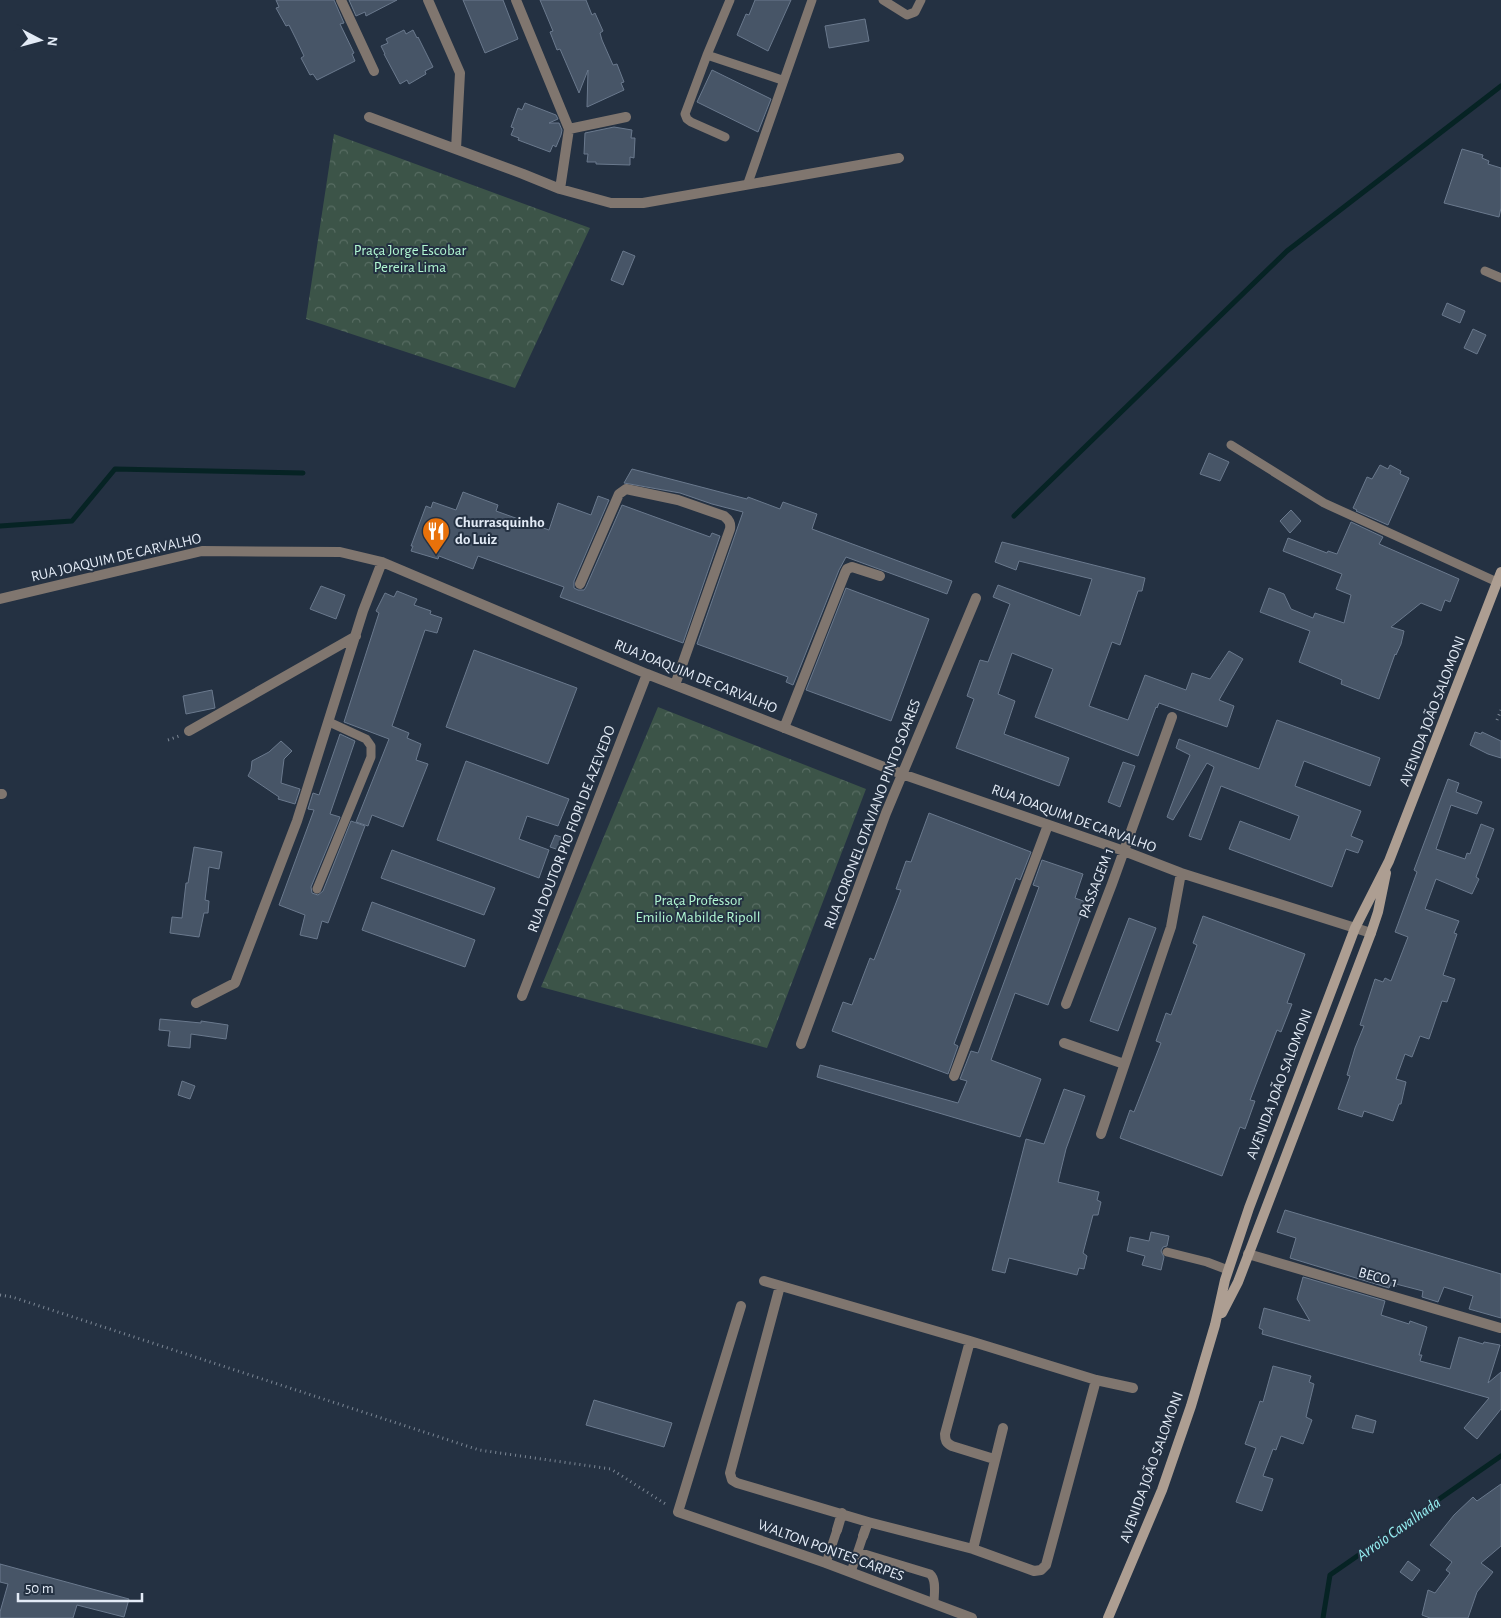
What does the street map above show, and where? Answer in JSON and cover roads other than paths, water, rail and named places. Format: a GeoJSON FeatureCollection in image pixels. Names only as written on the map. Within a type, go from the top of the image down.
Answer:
{"type":"FeatureCollection","features":[{"type":"Feature","properties":{"kind":"main road","name":"AVENIDA JOÃO SALOMONI"},"geometry":{"type":"LineString","coordinates":[[1108,1618],[1162,1490],[1191,1406],[1215,1325],[1228,1270],[1249,1208],[1355,928],[1389,861],[1499,577]]}},
{"type":"Feature","properties":{"kind":"main road","name":"AVENIDA JOÃO SALOMONI"},"geometry":{"type":"LineString","coordinates":[[1215,1325],[1238,1282],[1378,912],[1389,861]]}},
{"type":"Feature","properties":{"kind":"street"},"geometry":{"type":"LineString","coordinates":[[341,0],[374,71]]}},
{"type":"Feature","properties":{"kind":"street"},"geometry":{"type":"LineString","coordinates":[[428,0],[460,73],[456,149]]}},
{"type":"Feature","properties":{"kind":"street"},"geometry":{"type":"LineString","coordinates":[[516,0],[569,129],[560,189]]}},
{"type":"Feature","properties":{"kind":"street"},"geometry":{"type":"LineString","coordinates":[[569,129],[626,117]]}},
{"type":"Feature","properties":{"kind":"street"},"geometry":{"type":"LineString","coordinates":[[369,118],[560,189],[610,203],[635,203],[899,158]]}},
{"type":"Feature","properties":{"kind":"street"},"geometry":{"type":"LineString","coordinates":[[580,584],[619,494],[626,488],[678,500],[724,516],[728,520],[730,529],[675,684]]}},
{"type":"Feature","properties":{"kind":"street","name":"RUA JOAQUIM DE CARVALHO"},"geometry":{"type":"LineString","coordinates":[[0,599],[202,551],[340,552],[382,562],[647,674],[902,774],[1124,851],[1181,873],[1370,933]]}},
{"type":"Feature","properties":{"kind":"street"},"geometry":{"type":"LineString","coordinates":[[196,1003],[235,983],[297,822],[363,611],[382,562]]}},
{"type":"Feature","properties":{"kind":"street"},"geometry":{"type":"LineString","coordinates":[[784,728],[844,573],[852,567],[880,576]]}},
{"type":"Feature","properties":{"kind":"street","name":"RUA CORONEL OTAVIANO PINTO SOARES"},"geometry":{"type":"LineString","coordinates":[[801,1044],[886,813],[976,598]]}},
{"type":"Feature","properties":{"kind":"street"},"geometry":{"type":"LineString","coordinates":[[189,731],[356,636]]}},
{"type":"Feature","properties":{"kind":"street","name":"RUA DOUTOR PIO FIORI DE AZEVEDO"},"geometry":{"type":"LineString","coordinates":[[522,996],[647,674]]}},
{"type":"Feature","properties":{"kind":"street","name":"PASSAGEM 1"},"geometry":{"type":"LineString","coordinates":[[1066,1004],[1124,851],[1172,716]]}},
{"type":"Feature","properties":{"kind":"street"},"geometry":{"type":"LineString","coordinates":[[954,1076],[1048,825]]}},
{"type":"Feature","properties":{"kind":"street"},"geometry":{"type":"LineString","coordinates":[[1100,1134],[1170,927],[1181,873]]}},
{"type":"Feature","properties":{"kind":"street"},"geometry":{"type":"LineString","coordinates":[[1064,1043],[1124,1064]]}},
{"type":"Feature","properties":{"kind":"street","name":"BECO 1"},"geometry":{"type":"LineString","coordinates":[[1248,1254],[1500,1328]]}},
{"type":"Feature","properties":{"kind":"street"},"geometry":{"type":"LineString","coordinates":[[764,1281],[1096,1380],[1133,1388]]}},
{"type":"Feature","properties":{"kind":"street"},"geometry":{"type":"LineString","coordinates":[[780,1286],[730,1473],[730,1477],[737,1484],[868,1522],[973,1549],[1034,1570],[1041,1570],[1046,1564],[1096,1380]]}},
{"type":"Feature","properties":{"kind":"street","name":"WALTON PONTES CARPES"},"geometry":{"type":"LineString","coordinates":[[741,1306],[678,1512],[851,1572],[972,1618]]}},
{"type":"Feature","properties":{"kind":"street"},"geometry":{"type":"LineString","coordinates":[[970,1341],[945,1439],[952,1446],[994,1459]]}},
{"type":"Feature","properties":{"kind":"street"},"geometry":{"type":"LineString","coordinates":[[973,1549],[1003,1428]]}},
{"type":"Feature","properties":{"kind":"street"},"geometry":{"type":"LineString","coordinates":[[837,1530],[842,1513]]}},
{"type":"Feature","properties":{"kind":"street"},"geometry":{"type":"LineString","coordinates":[[863,1536],[868,1522]]}},
{"type":"Feature","properties":{"kind":"lane"},"geometry":{"type":"LineString","coordinates":[[725,137],[691,122],[687,119],[685,109],[730,0]]}},
{"type":"Feature","properties":{"kind":"lane"},"geometry":{"type":"LineString","coordinates":[[748,184],[782,80],[812,0]]}},
{"type":"Feature","properties":{"kind":"lane"},"geometry":{"type":"LineString","coordinates":[[883,0],[907,15],[915,12],[920,0]]}},
{"type":"Feature","properties":{"kind":"lane"},"geometry":{"type":"LineString","coordinates":[[707,55],[782,80]]}},
{"type":"Feature","properties":{"kind":"lane"},"geometry":{"type":"LineString","coordinates":[[1485,271],[1501,278]]}},
{"type":"Feature","properties":{"kind":"lane"},"geometry":{"type":"LineString","coordinates":[[1230,445],[1324,503],[1499,577]]}},
{"type":"Feature","properties":{"kind":"lane"},"geometry":{"type":"LineString","coordinates":[[317,890],[371,758],[371,746],[366,739],[329,722]]}},
{"type":"Feature","properties":{"kind":"lane"},"geometry":{"type":"LineString","coordinates":[[1167,1252],[1207,1262],[1228,1270]]}},
{"type":"Feature","properties":{"kind":"lane"},"geometry":{"type":"LineString","coordinates":[[826,1563],[837,1530]]}},
{"type":"Feature","properties":{"kind":"lane"},"geometry":{"type":"LineString","coordinates":[[851,1572],[863,1536]]}},
{"type":"Feature","properties":{"kind":"lane"},"geometry":{"type":"LineString","coordinates":[[858,1552],[930,1574],[934,1582],[934,1603]]}},
{"type":"Feature","properties":{"kind":"waterway"},"geometry":{"type":"LineString","coordinates":[[1014,516],[1287,251],[1501,86]]}},
{"type":"Feature","properties":{"kind":"waterway"},"geometry":{"type":"LineString","coordinates":[[0,526],[72,521],[115,469],[303,473]]}},
{"type":"Feature","properties":{"kind":"waterway","name":"Arroio Cavalhada"},"geometry":{"type":"LineString","coordinates":[[1323,1618],[1330,1575],[1501,1456]]}},
{"type":"Feature","properties":{"kind":"place","name":"Churrasquinho do Luiz"},"geometry":{"type":"Point","coordinates":[436,555]}},
{"type":"Feature","properties":{"kind":"park label","name":"Praça Jorge Escobar Pereira Lima"},"geometry":{"type":"Point","coordinates":[410,258]}},
{"type":"Feature","properties":{"kind":"park label","name":"Praça Professor Emilio Mabilde Ripoll"},"geometry":{"type":"Point","coordinates":[698,908]}}]}
